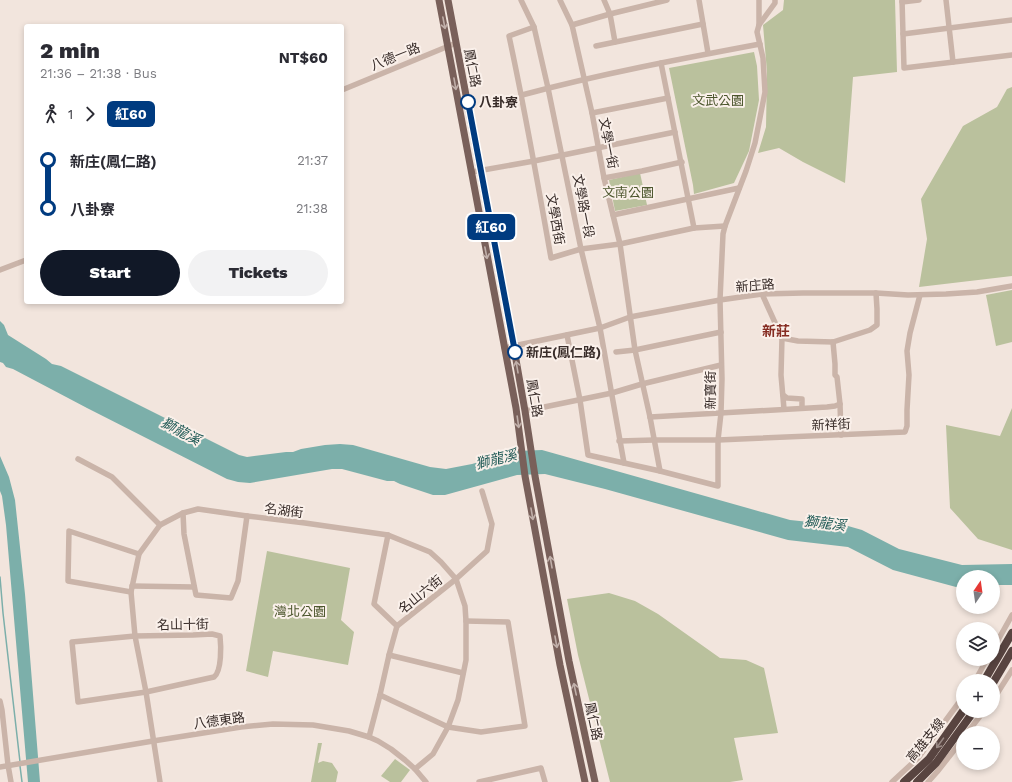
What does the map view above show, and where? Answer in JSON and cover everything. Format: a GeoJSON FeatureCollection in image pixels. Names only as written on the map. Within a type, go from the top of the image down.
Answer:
{"type":"FeatureCollection","features":[{"type":"Feature","properties":{"kind":"highway"},"geometry":{"type":"LineString","coordinates":[[988,674],[1012,634]]}},
{"type":"Feature","properties":{"kind":"highway"},"geometry":{"type":"LineString","coordinates":[[998,674],[1012,651]]}},
{"type":"Feature","properties":{"kind":"highway","name":"高雄支線"},"geometry":{"type":"LineString","coordinates":[[904,782],[929,759],[958,718]]}},
{"type":"Feature","properties":{"kind":"highway","name":"高雄支線"},"geometry":{"type":"LineString","coordinates":[[917,782],[936,763],[969,718]]}},
{"type":"Feature","properties":{"kind":"main road","name":"鳳仁路"},"geometry":{"type":"LineString","coordinates":[[440,0],[516,408],[525,476],[560,665],[584,782]]}},
{"type":"Feature","properties":{"kind":"main road","name":"鳳仁路"},"geometry":{"type":"LineString","coordinates":[[448,0],[514,346],[535,476],[569,660],[595,781]]}},
{"type":"Feature","properties":{"kind":"street","name":"文學路一段"},"geometry":{"type":"LineString","coordinates":[[521,0],[534,27],[548,88],[581,249],[600,328],[624,463]]}},
{"type":"Feature","properties":{"kind":"street","name":"文學一街"},"geometry":{"type":"LineString","coordinates":[[560,0],[572,25],[592,113],[604,178],[620,244],[635,350],[660,471]]}},
{"type":"Feature","properties":{"kind":"street"},"geometry":{"type":"LineString","coordinates":[[604,0],[610,14],[615,42]]}},
{"type":"Feature","properties":{"kind":"street"},"geometry":{"type":"LineString","coordinates":[[572,25],[667,0]]}},
{"type":"Feature","properties":{"kind":"street"},"geometry":{"type":"LineString","coordinates":[[699,0],[708,53]]}},
{"type":"Feature","properties":{"kind":"street","name":"新寶街"},"geometry":{"type":"LineString","coordinates":[[660,471],[718,486],[718,440],[721,413],[722,379],[720,300],[723,234],[755,143],[765,92],[763,58],[757,32],[759,25],[759,0]]}},
{"type":"Feature","properties":{"kind":"street"},"geometry":{"type":"LineString","coordinates":[[759,25],[775,3],[775,0]]}},
{"type":"Feature","properties":{"kind":"street"},"geometry":{"type":"LineString","coordinates":[[919,0],[902,1],[904,68],[1012,54]]}},
{"type":"Feature","properties":{"kind":"street"},"geometry":{"type":"LineString","coordinates":[[946,0],[953,62]]}},
{"type":"Feature","properties":{"kind":"street"},"geometry":{"type":"LineString","coordinates":[[903,34],[1012,20]]}},
{"type":"Feature","properties":{"kind":"street"},"geometry":{"type":"LineString","coordinates":[[596,46],[703,24]]}},
{"type":"Feature","properties":{"kind":"street","name":"文學西街"},"geometry":{"type":"LineString","coordinates":[[534,27],[509,36],[522,95],[551,258],[581,249],[620,244],[694,228],[725,226]]}},
{"type":"Feature","properties":{"kind":"street","name":"八德一路"},"geometry":{"type":"LineString","coordinates":[[344,89],[456,43]]}},
{"type":"Feature","properties":{"kind":"street"},"geometry":{"type":"LineString","coordinates":[[522,95],[584,79],[708,53],[760,44]]}},
{"type":"Feature","properties":{"kind":"street"},"geometry":{"type":"LineString","coordinates":[[661,63],[694,228]]}},
{"type":"Feature","properties":{"kind":"street"},"geometry":{"type":"LineString","coordinates":[[592,113],[668,98]]}},
{"type":"Feature","properties":{"kind":"street"},"geometry":{"type":"LineString","coordinates":[[472,172],[563,156],[598,147],[675,132]]}},
{"type":"Feature","properties":{"kind":"street"},"geometry":{"type":"LineString","coordinates":[[604,178],[682,162]]}},
{"type":"Feature","properties":{"kind":"street"},"geometry":{"type":"LineString","coordinates":[[613,215],[739,188]]}},
{"type":"Feature","properties":{"kind":"street"},"geometry":{"type":"LineString","coordinates":[[0,270],[24,261]]}},
{"type":"Feature","properties":{"kind":"street","name":"新庄路"},"geometry":{"type":"LineString","coordinates":[[504,348],[600,328],[630,317],[720,300],[762,294],[876,293],[920,295],[977,292],[1012,286]]}},
{"type":"Feature","properties":{"kind":"street"},"geometry":{"type":"LineString","coordinates":[[782,338],[798,341],[833,342],[870,330],[877,325],[876,293]]}},
{"type":"Feature","properties":{"kind":"street"},"geometry":{"type":"LineString","coordinates":[[762,294],[782,338],[781,375],[784,409]]}},
{"type":"Feature","properties":{"kind":"street","name":"新祥街"},"geometry":{"type":"LineString","coordinates":[[619,441],[718,440],[905,432],[907,426],[909,375],[907,351],[920,295]]}},
{"type":"Feature","properties":{"kind":"street"},"geometry":{"type":"LineString","coordinates":[[616,352],[635,350],[720,332]]}},
{"type":"Feature","properties":{"kind":"street"},"geometry":{"type":"LineString","coordinates":[[567,334],[580,400],[588,455],[660,471]]}},
{"type":"Feature","properties":{"kind":"street"},"geometry":{"type":"LineString","coordinates":[[833,342],[842,435]]}},
{"type":"Feature","properties":{"kind":"street"},"geometry":{"type":"LineString","coordinates":[[525,411],[580,400],[721,366]]}},
{"type":"Feature","properties":{"kind":"street"},"geometry":{"type":"LineString","coordinates":[[783,396],[787,398],[802,399],[802,408]]}},
{"type":"Feature","properties":{"kind":"street"},"geometry":{"type":"LineString","coordinates":[[650,417],[835,406],[840,404]]}},
{"type":"Feature","properties":{"kind":"street"},"geometry":{"type":"LineString","coordinates":[[78,459],[112,477],[160,525]]}},
{"type":"Feature","properties":{"kind":"street","name":"名山六街"},"geometry":{"type":"LineString","coordinates":[[388,536],[374,604],[397,626],[487,552],[492,524],[482,491]]}},
{"type":"Feature","properties":{"kind":"street","name":"名湖街"},"geometry":{"type":"LineString","coordinates":[[160,782],[146,692],[135,636],[132,589],[139,554],[160,525],[183,512],[198,509],[388,536],[430,552],[456,579],[464,606],[466,621],[466,660],[458,700],[448,727],[433,754],[415,769]]}},
{"type":"Feature","properties":{"kind":"street"},"geometry":{"type":"LineString","coordinates":[[183,512],[184,534],[196,595],[231,598],[238,581],[247,516]]}},
{"type":"Feature","properties":{"kind":"street"},"geometry":{"type":"LineString","coordinates":[[139,554],[69,532],[68,581],[132,589],[194,587]]}},
{"type":"Feature","properties":{"kind":"street"},"geometry":{"type":"LineString","coordinates":[[1000,636],[1012,615]]}},
{"type":"Feature","properties":{"kind":"street"},"geometry":{"type":"LineString","coordinates":[[380,695],[448,727],[480,732],[525,726],[508,622],[466,621]]}},
{"type":"Feature","properties":{"kind":"street"},"geometry":{"type":"LineString","coordinates":[[369,737],[380,695],[388,655],[397,626]]}},
{"type":"Feature","properties":{"kind":"street","name":"名山十街"},"geometry":{"type":"LineString","coordinates":[[212,634],[220,636],[221,642],[218,674],[214,677],[146,692],[78,702],[72,642],[135,636],[212,634]]}},
{"type":"Feature","properties":{"kind":"street"},"geometry":{"type":"LineString","coordinates":[[388,655],[463,673]]}},
{"type":"Feature","properties":{"kind":"street"},"geometry":{"type":"LineString","coordinates":[[1000,689],[1012,670]]}},
{"type":"Feature","properties":{"kind":"street"},"geometry":{"type":"LineString","coordinates":[[0,702],[8,765],[12,782]]}},
{"type":"Feature","properties":{"kind":"street"},"geometry":{"type":"LineString","coordinates":[[892,782],[918,758],[956,706]]}},
{"type":"Feature","properties":{"kind":"street","name":"八德東路"},"geometry":{"type":"LineString","coordinates":[[0,767],[241,727],[273,724],[313,725],[369,737],[391,749],[405,760],[426,782]]}},
{"type":"Feature","properties":{"kind":"street"},"geometry":{"type":"LineString","coordinates":[[928,782],[956,748]]}},
{"type":"Feature","properties":{"kind":"street"},"geometry":{"type":"LineString","coordinates":[[480,782],[540,768],[545,782]]}},
{"type":"Feature","properties":{"kind":"street"},"geometry":{"type":"LineString","coordinates":[[584,782],[595,781]]}},
{"type":"Feature","properties":{"kind":"green space"},"geometry":{"type":"Polygon","coordinates":[[[784,0],[895,0],[897,72],[853,77],[845,183],[779,148],[758,153],[766,127],[767,72],[763,25],[783,10],[784,0]]]}},
{"type":"Feature","properties":{"kind":"green space","name":"文武公園"},"geometry":{"type":"Polygon","coordinates":[[[754,52],[757,66],[759,100],[749,151],[734,183],[694,194],[669,68],[754,52]]]}},
{"type":"Feature","properties":{"kind":"green space"},"geometry":{"type":"Polygon","coordinates":[[[1012,87],[1012,276],[919,287],[927,239],[921,199],[963,126],[997,107],[1007,89],[1012,87]]]}},
{"type":"Feature","properties":{"kind":"green space","name":"文南公園"},"geometry":{"type":"Polygon","coordinates":[[[640,173],[647,205],[615,211],[609,180],[640,173]]]}},
{"type":"Feature","properties":{"kind":"green space"},"geometry":{"type":"Polygon","coordinates":[[[1012,290],[1012,342],[996,346],[986,295],[1012,290]]]}},
{"type":"Feature","properties":{"kind":"green space"},"geometry":{"type":"Polygon","coordinates":[[[1012,408],[1012,550],[978,539],[950,508],[946,425],[1000,436],[1012,408]]]}},
{"type":"Feature","properties":{"kind":"green space","name":"灣北公園"},"geometry":{"type":"Polygon","coordinates":[[[267,551],[350,568],[341,620],[354,632],[348,665],[273,651],[268,677],[246,671],[267,551]]]}},
{"type":"Feature","properties":{"kind":"green space"},"geometry":{"type":"Polygon","coordinates":[[[609,593],[635,601],[658,614],[720,658],[746,660],[764,668],[778,733],[734,738],[743,780],[730,782],[610,782],[578,655],[567,599],[609,593]]]}},
{"type":"Feature","properties":{"kind":"green space"},"geometry":{"type":"Polygon","coordinates":[[[318,743],[322,743],[318,763],[323,761],[332,763],[338,772],[336,782],[311,782],[318,743]]]}},
{"type":"Feature","properties":{"kind":"green space"},"geometry":{"type":"Polygon","coordinates":[[[395,759],[410,770],[401,782],[390,782],[381,776],[395,759]]]}},
{"type":"Feature","properties":{"kind":"water","name":"獅龍溪"},"geometry":{"type":"Polygon","coordinates":[[[0,321],[4,325],[8,335],[52,364],[61,366],[239,455],[247,457],[293,452],[301,449],[340,444],[353,445],[430,467],[446,469],[472,464],[517,451],[542,450],[790,520],[848,526],[862,530],[899,549],[962,565],[1012,564],[1012,585],[1000,585],[1000,570],[956,570],[956,587],[893,570],[848,547],[788,540],[605,489],[545,474],[517,475],[445,495],[433,495],[394,481],[387,481],[342,469],[332,469],[250,483],[238,482],[227,479],[13,369],[6,367],[0,362],[0,321]]]}},
{"type":"Feature","properties":{"kind":"water"},"geometry":{"type":"Polygon","coordinates":[[[0,456],[9,477],[15,500],[25,594],[40,782],[28,782],[6,525],[0,491],[0,456]]]}},
{"type":"Feature","properties":{"kind":"waterway"},"geometry":{"type":"LineString","coordinates":[[0,577],[20,762]]}},
{"type":"Feature","properties":{"kind":"waterway"},"geometry":{"type":"LineString","coordinates":[[20,766],[22,782]]}},
{"type":"Feature","properties":{"kind":"bus line","name":"紅60"},"geometry":{"type":"LineString","coordinates":[[468,102],[496,258],[515,352]]}},
{"type":"Feature","properties":{"kind":"place","name":"八卦寮"},"geometry":{"type":"Point","coordinates":[468,102]}},
{"type":"Feature","properties":{"kind":"place","name":"新庄(鳳仁路)"},"geometry":{"type":"Point","coordinates":[515,352]}},
{"type":"Feature","properties":{"kind":"district","name":"新莊"},"geometry":{"type":"Point","coordinates":[776,331]}}]}
